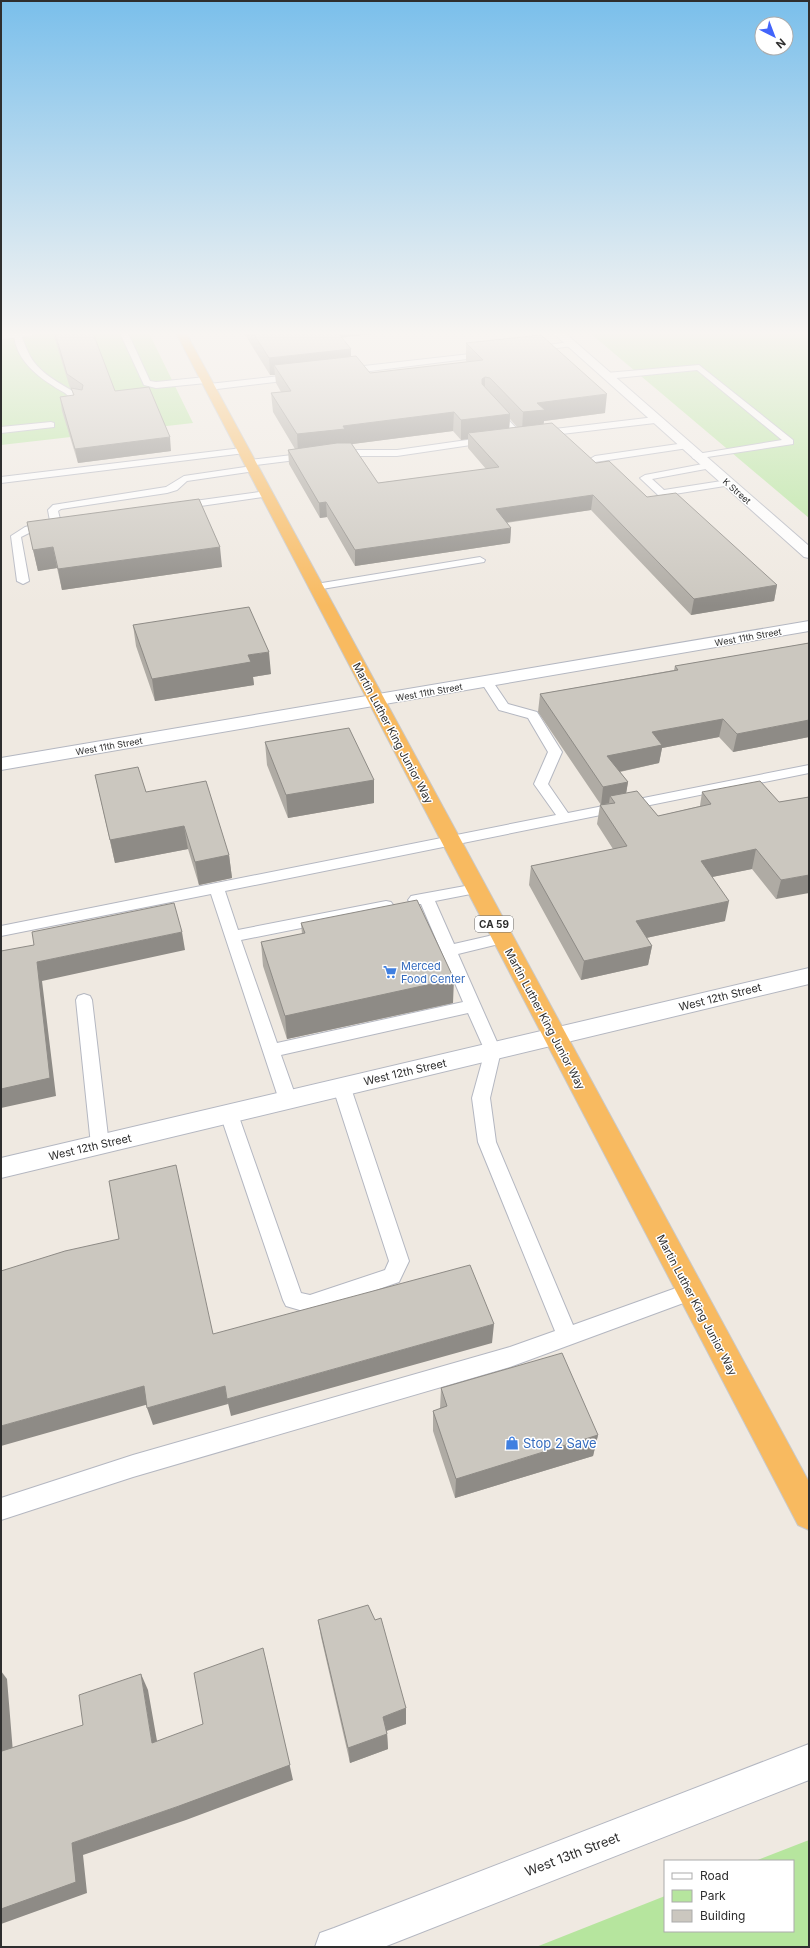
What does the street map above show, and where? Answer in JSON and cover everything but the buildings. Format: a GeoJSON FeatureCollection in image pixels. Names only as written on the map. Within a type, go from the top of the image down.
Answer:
{"type":"FeatureCollection","features":[{"type":"Feature","properties":{"kind":"highway","name":"Martin Luther King Junior Way"},"geometry":{"type":"LineString","coordinates":[[228,424],[809,1514]]}},
{"type":"Feature","properties":{"kind":"street","name":"K Street"},"geometry":{"type":"LineString","coordinates":[[660,424],[809,554]]}},
{"type":"Feature","properties":{"kind":"street","name":"West 11th Street"},"geometry":{"type":"LineString","coordinates":[[1,764],[377,701],[809,626]]}},
{"type":"Feature","properties":{"kind":"street","name":"West 12th Street"},"geometry":{"type":"LineString","coordinates":[[1,1168],[809,976]]}},
{"type":"Feature","properties":{"kind":"street","name":"West 13th Street"},"geometry":{"type":"LineString","coordinates":[[334,1947],[809,1762]]}},
{"type":"Feature","properties":{"kind":"lane"},"geometry":{"type":"LineString","coordinates":[[508,424],[519,436]]}},
{"type":"Feature","properties":{"kind":"lane"},"geometry":{"type":"LineString","coordinates":[[1,480],[325,454],[397,453],[500,438],[622,424]]}},
{"type":"Feature","properties":{"kind":"lane"},"geometry":{"type":"LineString","coordinates":[[697,457],[790,442],[768,424]]}},
{"type":"Feature","properties":{"kind":"lane"},"geometry":{"type":"LineString","coordinates":[[1,430],[51,425]]}},
{"type":"Feature","properties":{"kind":"lane"},"geometry":{"type":"LineString","coordinates":[[595,459],[685,446]]}},
{"type":"Feature","properties":{"kind":"lane"},"geometry":{"type":"LineString","coordinates":[[23,581],[16,536],[29,528],[60,522],[54,510],[57,507],[167,490],[174,488],[184,479],[248,461]]}},
{"type":"Feature","properties":{"kind":"lane"},"geometry":{"type":"LineString","coordinates":[[708,466],[645,478],[662,493],[728,483]]}},
{"type":"Feature","properties":{"kind":"lane"},"geometry":{"type":"LineString","coordinates":[[171,507],[266,494]]}},
{"type":"Feature","properties":{"kind":"lane"},"geometry":{"type":"LineString","coordinates":[[316,587],[480,560]]}},
{"type":"Feature","properties":{"kind":"lane"},"geometry":{"type":"LineString","coordinates":[[487,682],[503,707],[533,715],[555,752],[542,784],[565,818]]}},
{"type":"Feature","properties":{"kind":"lane"},"geometry":{"type":"LineString","coordinates":[[1,931],[809,769]]}},
{"type":"Feature","properties":{"kind":"lane"},"geometry":{"type":"LineString","coordinates":[[216,888],[288,1100]]}},
{"type":"Feature","properties":{"kind":"lane"},"geometry":{"type":"LineString","coordinates":[[232,936],[476,889]]}},
{"type":"Feature","properties":{"kind":"lane"},"geometry":{"type":"LineString","coordinates":[[426,898],[493,1051],[481,1098],[487,1142],[567,1336]]}},
{"type":"Feature","properties":{"kind":"lane"},"geometry":{"type":"LineString","coordinates":[[449,951],[502,938]]}},
{"type":"Feature","properties":{"kind":"lane"},"geometry":{"type":"LineString","coordinates":[[84,1000],[100,1145]]}},
{"type":"Feature","properties":{"kind":"lane"},"geometry":{"type":"LineString","coordinates":[[271,1051],[473,1006]]}},
{"type":"Feature","properties":{"kind":"lane"},"geometry":{"type":"LineString","coordinates":[[229,1114],[293,1300],[310,1304],[392,1276],[399,1261],[342,1088]]}},
{"type":"Feature","properties":{"kind":"lane"},"geometry":{"type":"LineString","coordinates":[[1,1509],[133,1466],[510,1357],[690,1292]]}},
{"type":"Feature","properties":{"kind":"green space"},"geometry":{"type":"Polygon","coordinates":[[[1,424],[185,424],[1,445],[1,424]]]}},
{"type":"Feature","properties":{"kind":"green space"},"geometry":{"type":"Polygon","coordinates":[[[698,424],[809,424],[809,518],[698,424]]]}},
{"type":"Feature","properties":{"kind":"green space"},"geometry":{"type":"Polygon","coordinates":[[[809,1840],[809,1947],[536,1947],[664,1896],[664,1932],[794,1932],[794,1860],[758,1860],[809,1840]]]}},
{"type":"Feature","properties":{"kind":"place","name":"Merced Food Center"},"geometry":{"type":"Point","coordinates":[390,972]}},
{"type":"Feature","properties":{"kind":"place","name":"Stop 2 Save"},"geometry":{"type":"Point","coordinates":[512,1443]}}]}
